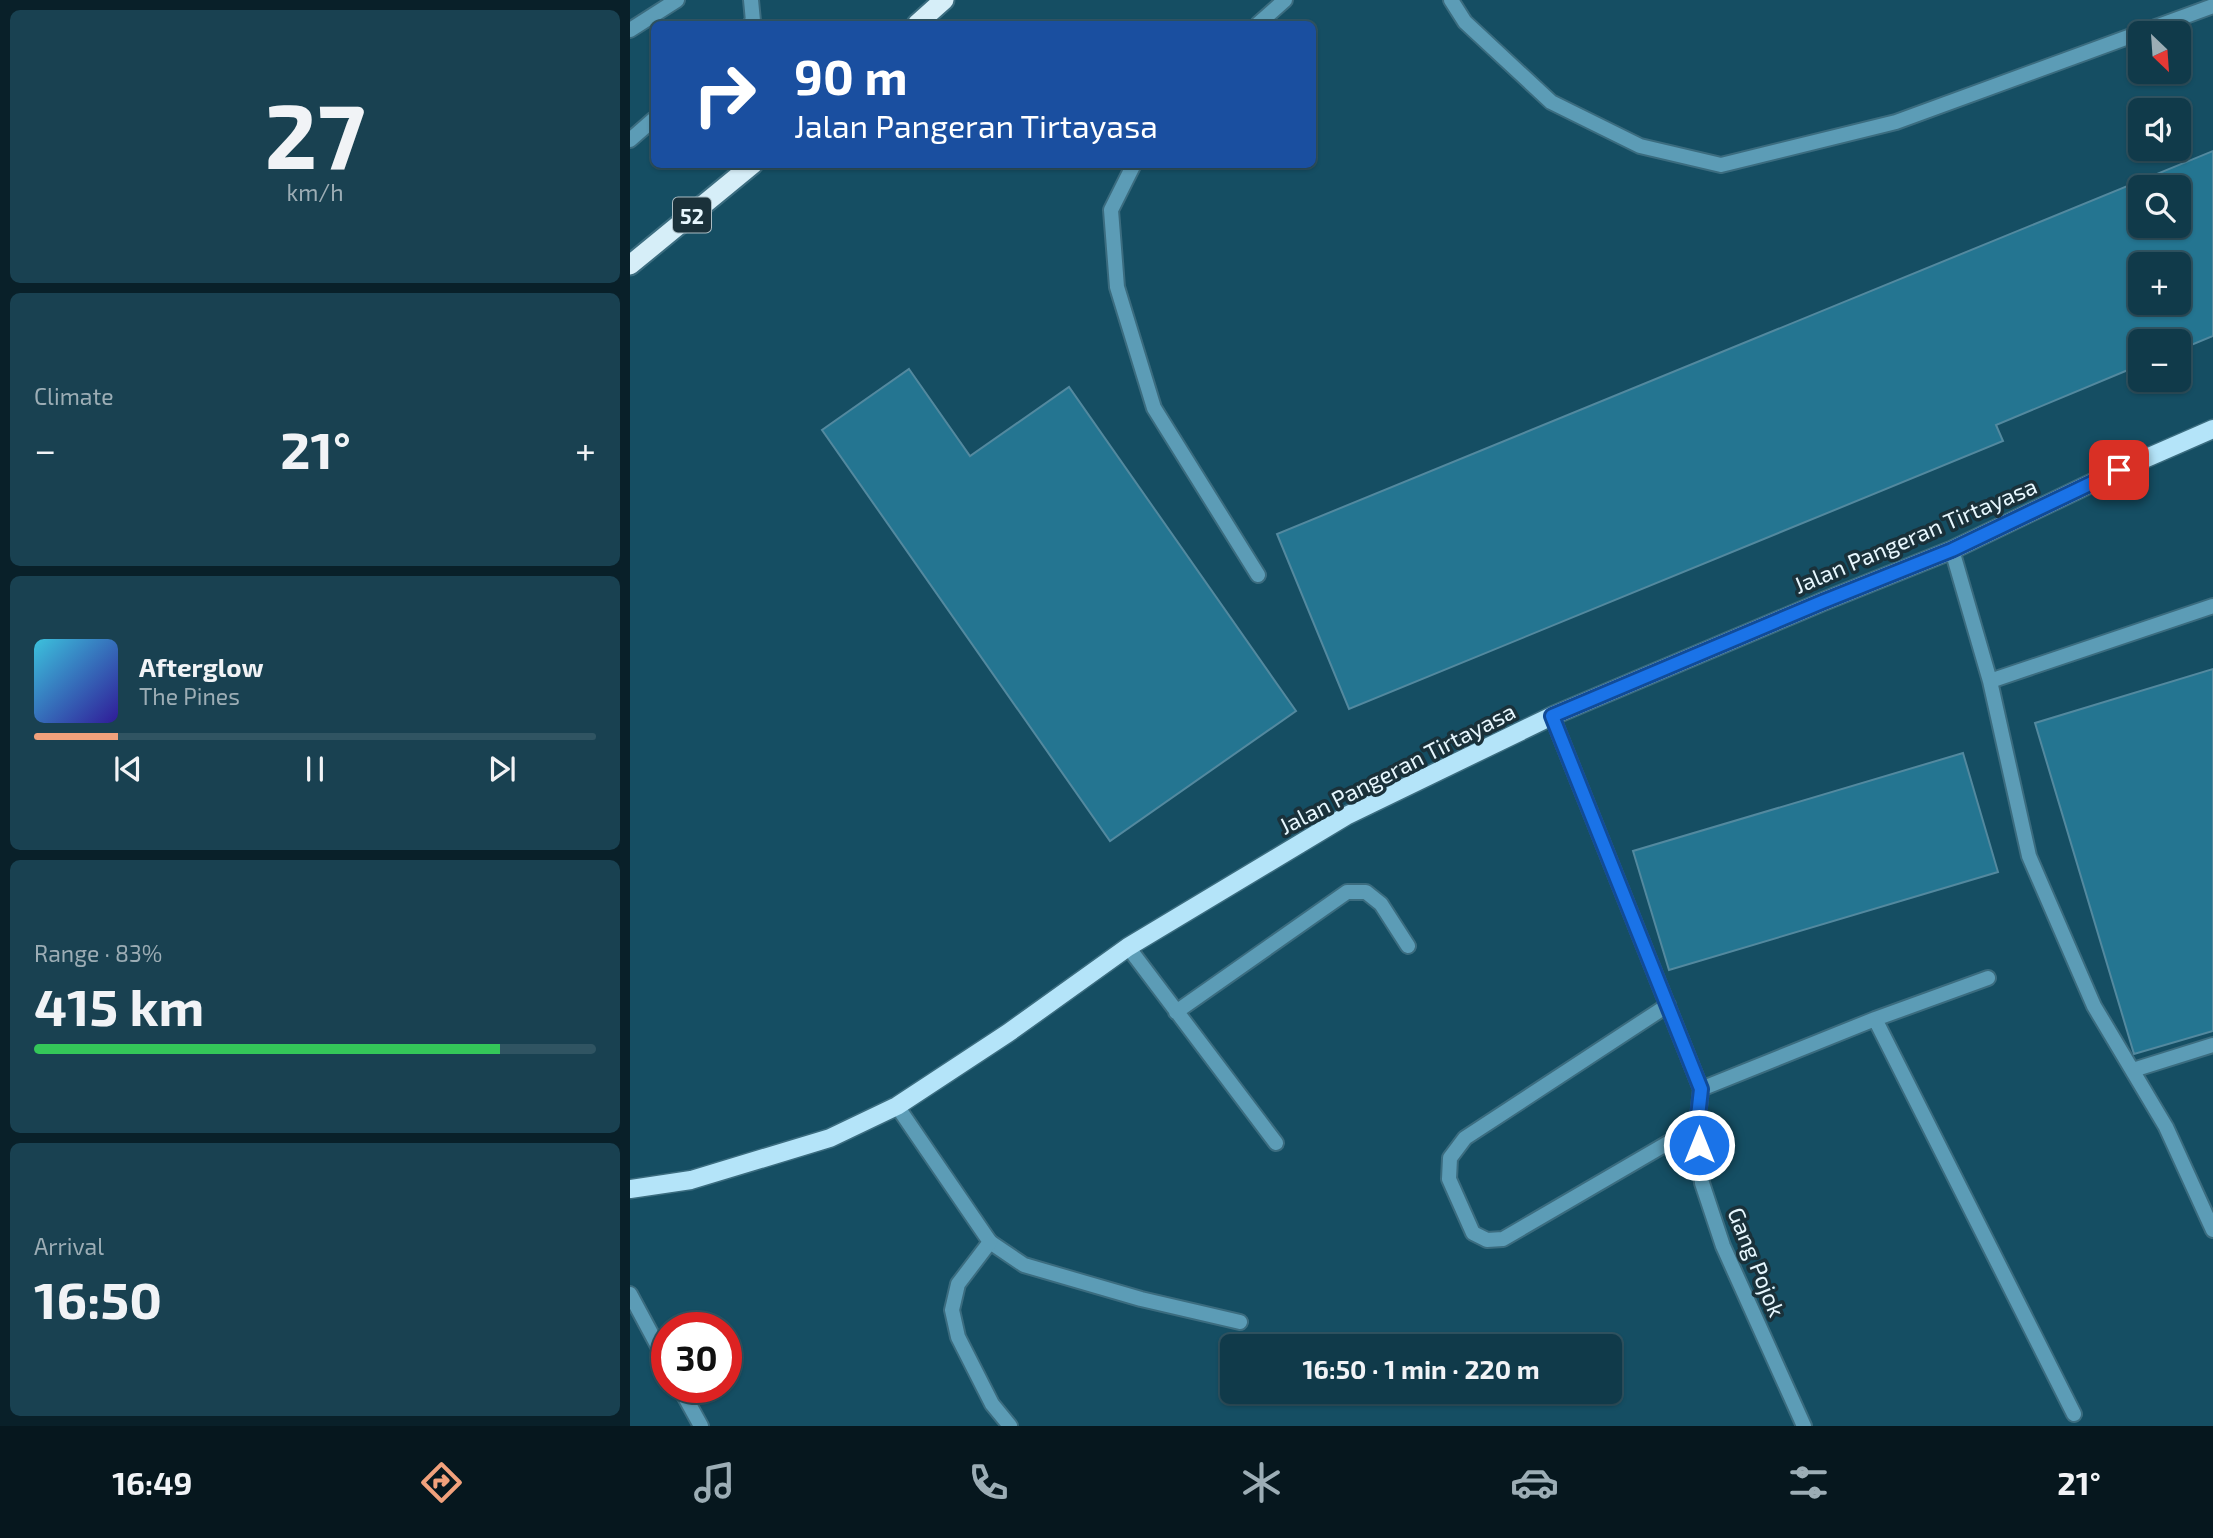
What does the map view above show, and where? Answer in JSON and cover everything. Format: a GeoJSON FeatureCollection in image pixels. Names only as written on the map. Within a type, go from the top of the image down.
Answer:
{"type":"FeatureCollection","features":[{"type":"Feature","properties":{"kind":"highway"},"geometry":{"type":"LineString","coordinates":[[920,21],[944,0]]}},
{"type":"Feature","properties":{"kind":"highway","name":"52"},"geometry":{"type":"LineString","coordinates":[[630,265],[748,168]]}},
{"type":"Feature","properties":{"kind":"main road","name":"Jalan Pangeran Tirtayasa"},"geometry":{"type":"LineString","coordinates":[[630,1189],[691,1180],[830,1138],[897,1106],[1008,1033],[1128,947],[1346,816],[1552,716],[1952,550],[2119,470],[2213,429]]}},
{"type":"Feature","properties":{"kind":"street"},"geometry":{"type":"LineString","coordinates":[[630,30],[677,0]]}},
{"type":"Feature","properties":{"kind":"street"},"geometry":{"type":"LineString","coordinates":[[751,0],[753,21]]}},
{"type":"Feature","properties":{"kind":"street"},"geometry":{"type":"LineString","coordinates":[[1261,21],[1285,0]]}},
{"type":"Feature","properties":{"kind":"street"},"geometry":{"type":"LineString","coordinates":[[1451,0],[1465,22],[1551,102],[1640,146],[1721,165],[1896,122],[2213,6]]}},
{"type":"Feature","properties":{"kind":"street"},"geometry":{"type":"LineString","coordinates":[[630,140],[651,122]]}},
{"type":"Feature","properties":{"kind":"street"},"geometry":{"type":"LineString","coordinates":[[1131,168],[1111,210],[1117,287],[1154,408],[1258,575]]}},
{"type":"Feature","properties":{"kind":"street"},"geometry":{"type":"LineString","coordinates":[[1952,550],[1990,681],[2029,856],[2094,1006],[2166,1127],[2213,1230]]}},
{"type":"Feature","properties":{"kind":"street"},"geometry":{"type":"LineString","coordinates":[[1990,681],[2213,606]]}},
{"type":"Feature","properties":{"kind":"street","name":"Gang Pojok"},"geometry":{"type":"LineString","coordinates":[[1552,716],[1701,1089],[1697,1126],[1702,1183],[1723,1245],[1804,1426]]}},
{"type":"Feature","properties":{"kind":"street"},"geometry":{"type":"LineString","coordinates":[[1176,1012],[1347,892],[1366,892],[1381,904],[1408,946]]}},
{"type":"Feature","properties":{"kind":"street"},"geometry":{"type":"LineString","coordinates":[[1128,947],[1276,1143]]}},
{"type":"Feature","properties":{"kind":"street"},"geometry":{"type":"LineString","coordinates":[[1701,1089],[1875,1019],[1989,978]]}},
{"type":"Feature","properties":{"kind":"street"},"geometry":{"type":"LineString","coordinates":[[1668,1005],[1465,1138],[1450,1158],[1449,1179],[1473,1233],[1487,1240],[1503,1238],[1697,1126]]}},
{"type":"Feature","properties":{"kind":"street"},"geometry":{"type":"LineString","coordinates":[[1875,1019],[2074,1414]]}},
{"type":"Feature","properties":{"kind":"street"},"geometry":{"type":"LineString","coordinates":[[2133,1070],[2213,1045]]}},
{"type":"Feature","properties":{"kind":"street"},"geometry":{"type":"LineString","coordinates":[[897,1106],[990,1242],[1024,1265],[1240,1322]]}},
{"type":"Feature","properties":{"kind":"street"},"geometry":{"type":"LineString","coordinates":[[990,1242],[958,1284],[952,1310],[958,1337],[992,1405],[1010,1426]]}},
{"type":"Feature","properties":{"kind":"street"},"geometry":{"type":"LineString","coordinates":[[630,1294],[651,1333]]}},
{"type":"Feature","properties":{"kind":"street"},"geometry":{"type":"LineString","coordinates":[[688,1403],[701,1426]]}},
{"type":"Feature","properties":{"kind":"building"},"geometry":{"type":"Polygon","coordinates":[[[2213,151],[2213,336],[2191,345],[2191,329],[2128,329],[2128,370],[1996,425],[2003,441],[1349,709],[1277,534],[2128,186],[2128,238],[2191,238],[2191,175],[2154,175],[2213,151]]]}},
{"type":"Feature","properties":{"kind":"building"},"geometry":{"type":"Polygon","coordinates":[[[909,369],[970,456],[1069,387],[1296,711],[1110,841],[822,430],[909,369]]]}},
{"type":"Feature","properties":{"kind":"building"},"geometry":{"type":"Polygon","coordinates":[[[2213,669],[2213,1031],[2134,1054],[2035,723],[2213,669]]]}},
{"type":"Feature","properties":{"kind":"building"},"geometry":{"type":"Polygon","coordinates":[[[1963,753],[1998,872],[1669,970],[1633,851],[1963,753]]]}},
{"type":"Feature","properties":{"kind":"route"},"geometry":{"type":"LineString","coordinates":[[1699,1145],[1697,1126],[1701,1089],[1552,716],[1952,550],[2119,470]]}}]}
